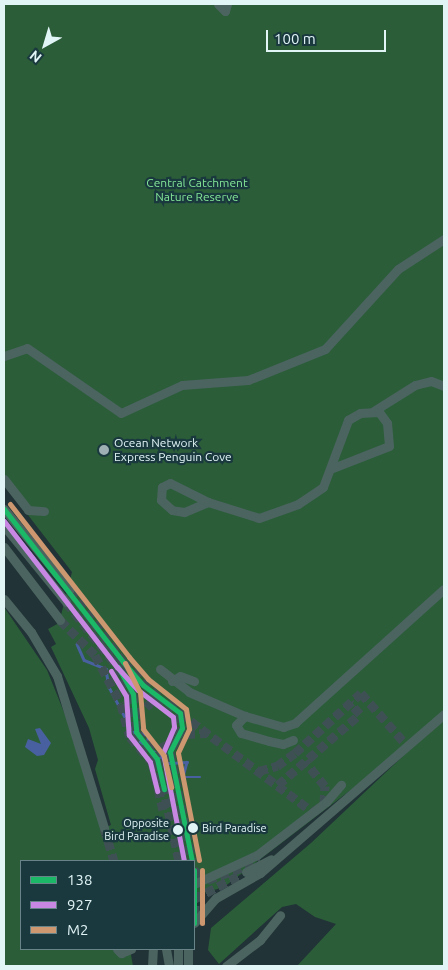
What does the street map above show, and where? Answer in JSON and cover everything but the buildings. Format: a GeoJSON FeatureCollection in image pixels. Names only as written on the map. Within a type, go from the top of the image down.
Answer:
{"type":"FeatureCollection","features":[{"type":"Feature","properties":{"kind":"street"},"geometry":{"type":"LineString","coordinates":[[218,4],[225,11],[226,4]]}},
{"type":"Feature","properties":{"kind":"street"},"geometry":{"type":"LineString","coordinates":[[4,356],[27,348],[121,413],[182,385],[248,380],[325,349],[398,269],[444,239]]}},
{"type":"Feature","properties":{"kind":"street"},"geometry":{"type":"LineString","coordinates":[[208,502],[184,512],[172,510],[161,500],[162,488],[170,483],[208,502],[259,518],[298,504],[324,487],[333,468],[340,433],[348,420],[372,412],[414,386],[431,381],[444,386]]}},
{"type":"Feature","properties":{"kind":"street"},"geometry":{"type":"LineString","coordinates":[[333,468],[389,446],[387,423],[379,412],[372,412]]}},
{"type":"Feature","properties":{"kind":"street"},"geometry":{"type":"LineString","coordinates":[[4,479],[28,510],[44,511]]}},
{"type":"Feature","properties":{"kind":"street"},"geometry":{"type":"LineString","coordinates":[[4,509],[70,590]]}},
{"type":"Feature","properties":{"kind":"street"},"geometry":{"type":"LineString","coordinates":[[4,526],[66,602]]}},
{"type":"Feature","properties":{"kind":"street"},"geometry":{"type":"LineString","coordinates":[[4,547],[60,620]]}},
{"type":"Feature","properties":{"kind":"street"},"geometry":{"type":"LineString","coordinates":[[160,669],[172,681],[245,716],[283,727],[294,723],[444,589]]}},
{"type":"Feature","properties":{"kind":"street"},"geometry":{"type":"LineString","coordinates":[[4,599],[31,632],[57,676],[104,828]]}},
{"type":"Feature","properties":{"kind":"street"},"geometry":{"type":"LineString","coordinates":[[172,681],[180,676],[194,681]]}},
{"type":"Feature","properties":{"kind":"street"},"geometry":{"type":"LineString","coordinates":[[195,920],[216,898],[260,873],[406,743],[444,714]]}},
{"type":"Feature","properties":{"kind":"street"},"geometry":{"type":"LineString","coordinates":[[245,716],[236,725],[240,733],[283,744],[293,740]]}},
{"type":"Feature","properties":{"kind":"street"},"geometry":{"type":"LineString","coordinates":[[195,884],[257,855],[326,802],[341,785]]}},
{"type":"Feature","properties":{"kind":"street"},"geometry":{"type":"LineString","coordinates":[[260,860],[280,855]]}},
{"type":"Feature","properties":{"kind":"street"},"geometry":{"type":"LineString","coordinates":[[246,872],[280,855]]}},
{"type":"Feature","properties":{"kind":"street"},"geometry":{"type":"LineString","coordinates":[[226,966],[260,940],[280,915]]}},
{"type":"Feature","properties":{"kind":"street"},"geometry":{"type":"LineString","coordinates":[[152,966],[153,950]]}},
{"type":"Feature","properties":{"kind":"street"},"geometry":{"type":"LineString","coordinates":[[166,950],[169,966]]}},
{"type":"Feature","properties":{"kind":"street"},"geometry":{"type":"LineString","coordinates":[[178,950],[178,966]]}},
{"type":"Feature","properties":{"kind":"street"},"geometry":{"type":"LineString","coordinates":[[188,950],[188,966]]}},
{"type":"Feature","properties":{"kind":"green space","name":"Central Catchment Nature Reserve"},"geometry":{"type":"Polygon","coordinates":[[[4,4],[444,4],[444,966],[297,966],[336,924],[315,917],[296,904],[282,907],[219,964],[208,950],[211,928],[311,843],[437,724],[224,887],[195,896],[195,860],[20,860],[20,950],[130,950],[133,966],[4,966],[4,607],[47,670],[74,737],[101,829],[111,825],[95,769],[98,760],[89,728],[51,647],[56,644],[48,629],[59,623],[72,572],[4,484],[4,4]]]}},
{"type":"Feature","properties":{"kind":"water"},"geometry":{"type":"Polygon","coordinates":[[[40,728],[51,743],[44,755],[37,756],[25,747],[28,739],[41,744],[35,729],[40,728]]]}},
{"type":"Feature","properties":{"kind":"waterway"},"geometry":{"type":"LineString","coordinates":[[77,644],[84,660],[106,669],[109,687],[136,738],[169,763],[187,762],[183,777],[200,777]]}},
{"type":"Feature","properties":{"kind":"waterway"},"geometry":{"type":"LineString","coordinates":[[133,731],[148,735],[148,749]]}},
{"type":"Feature","properties":{"kind":"tunnel"},"geometry":{"type":"LineString","coordinates":[[70,590],[123,662],[161,700]]}},
{"type":"Feature","properties":{"kind":"tunnel"},"geometry":{"type":"LineString","coordinates":[[66,602],[117,666],[133,694],[136,732],[157,759],[179,860]]}},
{"type":"Feature","properties":{"kind":"tunnel"},"geometry":{"type":"LineString","coordinates":[[60,620],[95,655],[121,704],[130,737],[152,762],[163,810]]}},
{"type":"Feature","properties":{"kind":"tunnel"},"geometry":{"type":"LineString","coordinates":[[259,771],[277,766],[295,753],[361,693],[403,741]]}},
{"type":"Feature","properties":{"kind":"tunnel"},"geometry":{"type":"LineString","coordinates":[[136,716],[154,700],[168,702],[180,713],[182,728],[170,752],[192,860]]}},
{"type":"Feature","properties":{"kind":"tunnel"},"geometry":{"type":"LineString","coordinates":[[278,785],[360,714],[350,703]]}},
{"type":"Feature","properties":{"kind":"tunnel"},"geometry":{"type":"LineString","coordinates":[[180,713],[313,812],[324,804],[325,786],[305,761]]}},
{"type":"Feature","properties":{"kind":"tunnel"},"geometry":{"type":"LineString","coordinates":[[146,744],[161,748],[186,734],[206,733]]}},
{"type":"Feature","properties":{"kind":"tunnel"},"geometry":{"type":"LineString","coordinates":[[104,828],[114,860]]}},
{"type":"Feature","properties":{"kind":"tunnel"},"geometry":{"type":"LineString","coordinates":[[195,871],[207,880],[261,861]]}},
{"type":"Feature","properties":{"kind":"tunnel"},"geometry":{"type":"LineString","coordinates":[[195,898],[240,875]]}},
{"type":"Feature","properties":{"kind":"tunnel"},"geometry":{"type":"LineString","coordinates":[[195,878],[195,920]]}},
{"type":"Feature","properties":{"kind":"transit line","name":"M2"},"geometry":{"type":"LineString","coordinates":[[10,504],[129,657],[148,679],[186,709],[189,729],[178,753],[199,860]]}},
{"type":"Feature","properties":{"kind":"transit line","name":"138"},"geometry":{"type":"LineString","coordinates":[[4,509],[123,662],[143,685],[180,713],[182,728],[170,752],[192,860]]}},
{"type":"Feature","properties":{"kind":"transit line","name":"927"},"geometry":{"type":"LineString","coordinates":[[4,521],[117,667],[138,690],[173,717],[174,727],[163,753],[184,860]]}},
{"type":"Feature","properties":{"kind":"transit line","name":"M2"},"geometry":{"type":"LineString","coordinates":[[125,663],[140,692],[143,729],[164,756],[171,787]]}},
{"type":"Feature","properties":{"kind":"transit line","name":"138"},"geometry":{"type":"LineString","coordinates":[[118,667],[133,694],[136,732],[157,759],[164,789]]}},
{"type":"Feature","properties":{"kind":"transit line","name":"927"},"geometry":{"type":"LineString","coordinates":[[111,671],[126,696],[129,735],[150,762],[157,791]]}},
{"type":"Feature","properties":{"kind":"transit line","name":"M2"},"geometry":{"type":"LineString","coordinates":[[202,870],[202,923]]}},
{"type":"Feature","properties":{"kind":"place","name":"Ocean Network Express Penguin Cove"},"geometry":{"type":"Point","coordinates":[104,450]}},
{"type":"Feature","properties":{"kind":"place","name":"Bird Paradise"},"geometry":{"type":"Point","coordinates":[193,828]}},
{"type":"Feature","properties":{"kind":"place","name":"Opposite Bird Paradise"},"geometry":{"type":"Point","coordinates":[178,830]}}]}
